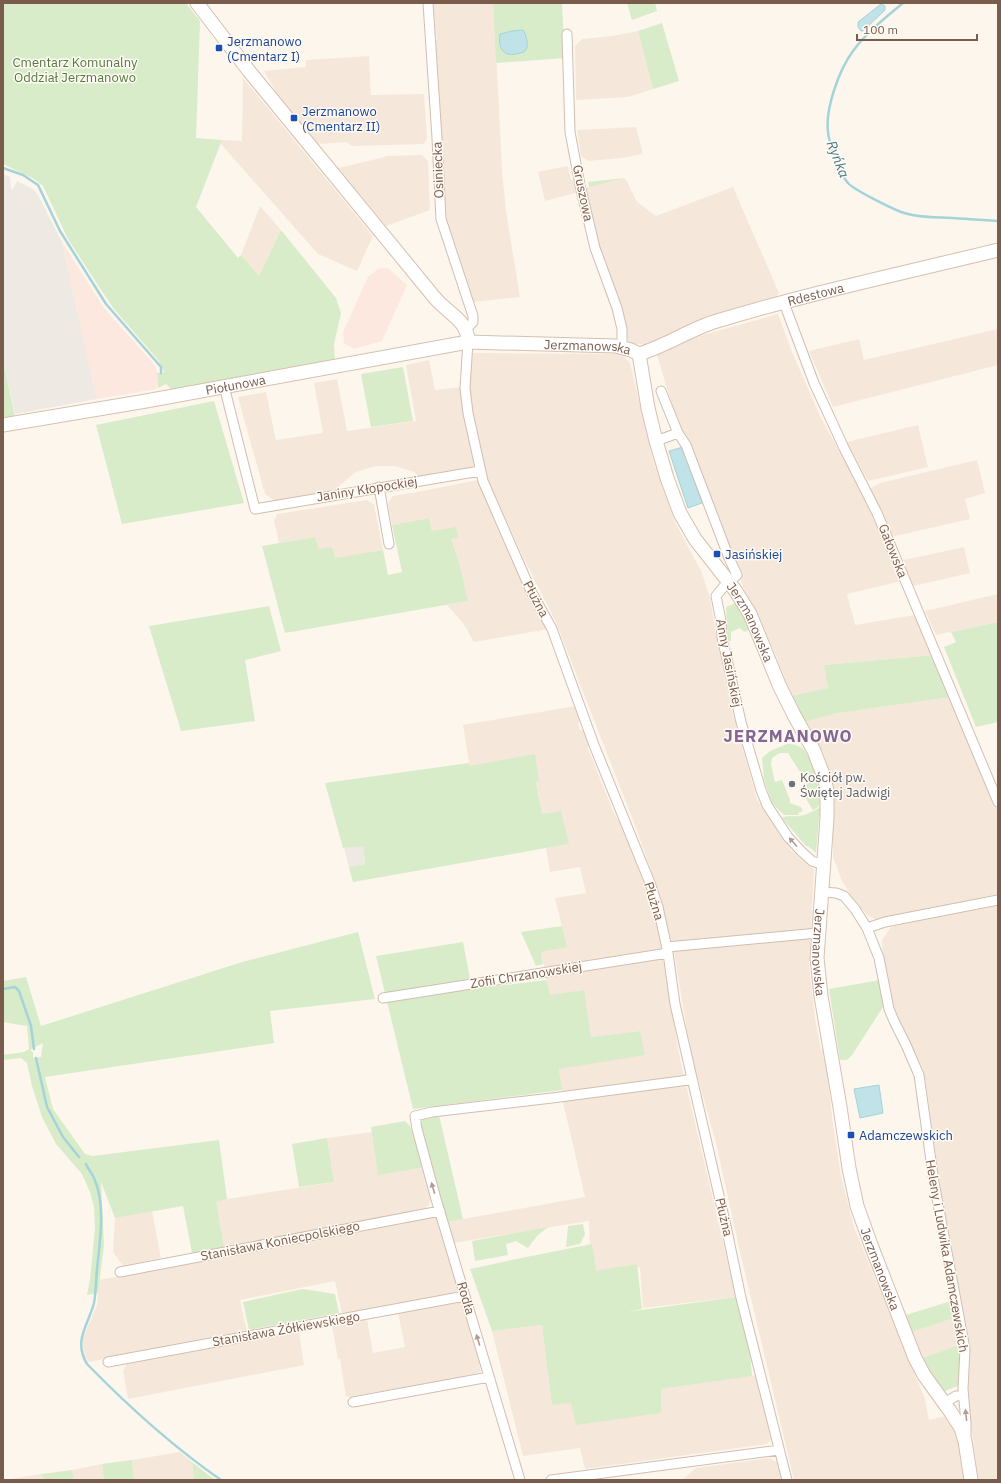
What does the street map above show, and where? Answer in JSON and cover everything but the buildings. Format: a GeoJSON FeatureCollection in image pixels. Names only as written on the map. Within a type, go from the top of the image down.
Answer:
{"type":"FeatureCollection","features":[{"type":"Feature","properties":{"kind":"street"},"geometry":{"type":"LineString","coordinates":[[197,3],[248,71],[430,292],[443,307],[461,322],[467,336]]}},
{"type":"Feature","properties":{"kind":"street","name":"Osiniecka"},"geometry":{"type":"LineString","coordinates":[[428,3],[437,138],[440,214],[473,316],[473,322],[467,336]]}},
{"type":"Feature","properties":{"kind":"street","name":"Gruszowa"},"geometry":{"type":"LineString","coordinates":[[567,34],[570,132],[580,185],[595,248],[617,308],[622,329],[622,347]]}},
{"type":"Feature","properties":{"kind":"street","name":"Rdestowa"},"geometry":{"type":"LineString","coordinates":[[639,354],[706,325],[784,303],[998,250]]}},
{"type":"Feature","properties":{"kind":"street","name":"Gałowska"},"geometry":{"type":"LineString","coordinates":[[784,303],[805,361],[844,448],[877,513],[998,802]]}},
{"type":"Feature","properties":{"kind":"street","name":"Jerzmanowska"},"geometry":{"type":"LineString","coordinates":[[467,336],[495,342],[622,347],[639,354],[646,400],[656,441],[675,499],[688,529],[729,582],[750,614],[780,687],[814,751],[820,765],[827,791],[824,865],[817,958],[821,996],[849,1168],[857,1206],[914,1358],[921,1371],[957,1421],[965,1441],[971,1480]]}},
{"type":"Feature","properties":{"kind":"street","name":"Piołunowa"},"geometry":{"type":"LineString","coordinates":[[3,425],[224,386],[467,336]]}},
{"type":"Feature","properties":{"kind":"street","name":"Płużna"},"geometry":{"type":"LineString","coordinates":[[467,336],[465,388],[468,413],[483,481],[530,591],[552,628],[594,744],[650,883],[658,907],[668,950],[675,1004],[741,1298],[787,1480]]}},
{"type":"Feature","properties":{"kind":"street","name":"Janiny Kłopockiej"},"geometry":{"type":"LineString","coordinates":[[224,386],[255,509],[480,471]]}},
{"type":"Feature","properties":{"kind":"street"},"geometry":{"type":"LineString","coordinates":[[661,391],[678,433],[686,445],[729,558],[737,575],[729,582]]}},
{"type":"Feature","properties":{"kind":"street"},"geometry":{"type":"LineString","coordinates":[[656,441],[678,433]]}},
{"type":"Feature","properties":{"kind":"street"},"geometry":{"type":"LineString","coordinates":[[379,487],[389,544]]}},
{"type":"Feature","properties":{"kind":"street","name":"Anny Jasińskiej"},"geometry":{"type":"LineString","coordinates":[[729,582],[716,596],[721,621],[722,637],[741,722],[761,790],[767,805],[788,837],[812,861],[824,865]]}},
{"type":"Feature","properties":{"kind":"street","name":"Heleny i Ludwika Adamczewskich"},"geometry":{"type":"LineString","coordinates":[[821,892],[836,893],[844,896],[855,909],[867,928],[879,958],[889,1009],[919,1074],[934,1182],[965,1349],[963,1392],[967,1432],[965,1441]]}},
{"type":"Feature","properties":{"kind":"street"},"geometry":{"type":"LineString","coordinates":[[867,928],[885,922],[998,900]]}},
{"type":"Feature","properties":{"kind":"street","name":"Zofii Chrzanowskiej"},"geometry":{"type":"LineString","coordinates":[[383,998],[668,950],[818,933]]}},
{"type":"Feature","properties":{"kind":"street","name":"Rodła"},"geometry":{"type":"LineString","coordinates":[[520,1480],[440,1211],[417,1130],[415,1116],[432,1112],[552,1098],[692,1079]]}},
{"type":"Feature","properties":{"kind":"street","name":"Stanisława Koniecpolskiego"},"geometry":{"type":"LineString","coordinates":[[120,1272],[440,1211]]}},
{"type":"Feature","properties":{"kind":"street","name":"Stanisława Żółkiewskiego"},"geometry":{"type":"LineString","coordinates":[[108,1362],[465,1296]]}},
{"type":"Feature","properties":{"kind":"street"},"geometry":{"type":"LineString","coordinates":[[353,1402],[489,1377]]}},
{"type":"Feature","properties":{"kind":"street"},"geometry":{"type":"LineString","coordinates":[[944,1403],[963,1392]]}},
{"type":"Feature","properties":{"kind":"street"},"geometry":{"type":"LineString","coordinates":[[551,1480],[779,1450]]}},
{"type":"Feature","properties":{"kind":"shaded area"},"geometry":{"type":"Polygon","coordinates":[[[432,3],[493,3],[502,171],[506,211],[520,297],[472,302],[450,234],[444,207],[442,134],[435,40],[437,39],[432,3]]]}},
{"type":"Feature","properties":{"kind":"shaded area"},"geometry":{"type":"Polygon","coordinates":[[[638,31],[653,89],[628,97],[576,100],[575,46],[582,39],[612,36],[638,31]]]}},
{"type":"Feature","properties":{"kind":"shaded area"},"geometry":{"type":"Polygon","coordinates":[[[369,56],[371,95],[424,94],[427,138],[424,144],[352,146],[347,142],[318,144],[279,97],[264,71],[306,67],[306,60],[369,56]]]}},
{"type":"Feature","properties":{"kind":"shaded area"},"geometry":{"type":"Polygon","coordinates":[[[243,78],[373,236],[357,271],[318,254],[221,144],[222,140],[242,141],[243,78]]]}},
{"type":"Feature","properties":{"kind":"shaded area"},"geometry":{"type":"Polygon","coordinates":[[[636,127],[643,154],[588,161],[581,156],[577,130],[636,127]]]}},
{"type":"Feature","properties":{"kind":"shaded area"},"geometry":{"type":"Polygon","coordinates":[[[422,155],[428,161],[430,210],[386,226],[338,168],[385,156],[422,155]]]}},
{"type":"Feature","properties":{"kind":"shaded area"},"geometry":{"type":"Polygon","coordinates":[[[568,166],[571,180],[576,181],[579,192],[545,201],[538,172],[568,166]]]}},
{"type":"Feature","properties":{"kind":"shaded area"},"geometry":{"type":"Polygon","coordinates":[[[3,174],[10,177],[11,190],[17,181],[33,189],[38,195],[62,242],[97,399],[15,414],[3,360],[3,174]]]}},
{"type":"Feature","properties":{"kind":"shaded area"},"geometry":{"type":"Polygon","coordinates":[[[625,178],[637,202],[656,216],[733,187],[779,293],[773,302],[648,345],[629,343],[622,315],[598,243],[584,188],[625,178]]]}},
{"type":"Feature","properties":{"kind":"shaded area"},"geometry":{"type":"Polygon","coordinates":[[[260,206],[281,230],[259,276],[241,255],[260,206]]]}},
{"type":"Feature","properties":{"kind":"shaded area"},"geometry":{"type":"Polygon","coordinates":[[[62,242],[104,308],[154,364],[157,370],[157,389],[97,399],[62,242]]]}},
{"type":"Feature","properties":{"kind":"shaded area"},"geometry":{"type":"Polygon","coordinates":[[[379,268],[388,268],[407,285],[382,341],[354,349],[344,343],[343,332],[368,277],[379,268]]]}},
{"type":"Feature","properties":{"kind":"shaded area"},"geometry":{"type":"Polygon","coordinates":[[[778,314],[792,352],[821,418],[860,489],[901,581],[847,594],[855,625],[915,615],[933,655],[824,665],[829,688],[791,696],[775,653],[744,590],[722,524],[705,483],[680,430],[656,352],[699,336],[778,314]]]}},
{"type":"Feature","properties":{"kind":"shaded area"},"geometry":{"type":"Polygon","coordinates":[[[998,329],[998,365],[833,407],[809,351],[859,339],[864,360],[998,329]]]}},
{"type":"Feature","properties":{"kind":"shaded area"},"geometry":{"type":"Polygon","coordinates":[[[473,353],[622,354],[630,363],[653,461],[675,522],[702,573],[710,598],[732,711],[757,799],[791,850],[814,870],[809,964],[815,1018],[821,1050],[823,1049],[826,1063],[841,1176],[854,1227],[925,1399],[929,1420],[945,1416],[951,1421],[961,1452],[966,1480],[794,1480],[716,1143],[690,1050],[675,957],[661,899],[636,828],[555,620],[522,555],[488,480],[476,432],[469,388],[473,353]]]}},
{"type":"Feature","properties":{"kind":"shaded area"},"geometry":{"type":"Polygon","coordinates":[[[429,360],[435,390],[461,387],[475,463],[472,469],[420,477],[414,472],[395,466],[375,466],[356,472],[333,491],[275,501],[265,494],[238,397],[266,392],[276,440],[323,433],[314,383],[337,379],[347,431],[416,421],[406,365],[429,360]]]}},
{"type":"Feature","properties":{"kind":"shaded area"},"geometry":{"type":"Polygon","coordinates":[[[918,425],[928,467],[868,481],[847,442],[918,425]]]}},
{"type":"Feature","properties":{"kind":"shaded area"},"geometry":{"type":"Polygon","coordinates":[[[977,460],[985,493],[965,499],[970,519],[891,537],[869,489],[880,483],[977,460]]]}},
{"type":"Feature","properties":{"kind":"shaded area"},"geometry":{"type":"Polygon","coordinates":[[[478,480],[500,531],[549,629],[474,642],[463,623],[447,605],[468,601],[459,562],[451,539],[432,531],[429,518],[392,525],[388,503],[393,496],[478,480]]]}},
{"type":"Feature","properties":{"kind":"shaded area"},"geometry":{"type":"Polygon","coordinates":[[[367,500],[374,505],[383,550],[334,559],[319,550],[315,537],[279,543],[274,521],[277,514],[367,500]]]}},
{"type":"Feature","properties":{"kind":"shaded area"},"geometry":{"type":"Polygon","coordinates":[[[964,547],[970,573],[913,586],[904,560],[964,547]]]}},
{"type":"Feature","properties":{"kind":"shaded area"},"geometry":{"type":"Polygon","coordinates":[[[998,594],[998,622],[936,635],[925,611],[998,594]]]}},
{"type":"Feature","properties":{"kind":"shaded area"},"geometry":{"type":"Polygon","coordinates":[[[951,697],[998,810],[998,894],[876,920],[867,915],[853,899],[842,881],[833,857],[833,785],[824,754],[805,722],[838,713],[951,697]]]}},
{"type":"Feature","properties":{"kind":"shaded area"},"geometry":{"type":"Polygon","coordinates":[[[576,706],[581,719],[578,724],[580,730],[586,730],[591,745],[587,746],[613,811],[626,834],[655,912],[680,1059],[736,1297],[643,1308],[640,1267],[591,1275],[589,1221],[453,1243],[447,1222],[585,1197],[563,1102],[559,1069],[640,1031],[591,1037],[550,995],[541,952],[567,946],[555,898],[586,893],[580,867],[550,872],[546,848],[568,844],[542,814],[536,781],[539,781],[470,766],[469,763],[463,725],[576,706]]]}},
{"type":"Feature","properties":{"kind":"shaded area"},"geometry":{"type":"Polygon","coordinates":[[[363,845],[365,864],[349,867],[344,848],[363,845]]]}},
{"type":"Feature","properties":{"kind":"shaded area"},"geometry":{"type":"Polygon","coordinates":[[[998,906],[998,1480],[978,1480],[968,1398],[970,1347],[941,1192],[924,1071],[896,1016],[883,956],[882,940],[891,927],[998,906]]]}},
{"type":"Feature","properties":{"kind":"shaded area"},"geometry":{"type":"Polygon","coordinates":[[[372,1132],[378,1174],[425,1167],[432,1198],[428,1206],[422,1210],[224,1247],[215,1201],[334,1182],[327,1138],[372,1132]]]}},
{"type":"Feature","properties":{"kind":"shaded area"},"geometry":{"type":"Polygon","coordinates":[[[152,1211],[161,1258],[123,1266],[113,1252],[115,1218],[152,1211]]]}},
{"type":"Feature","properties":{"kind":"shaded area"},"geometry":{"type":"Polygon","coordinates":[[[435,1217],[441,1221],[460,1287],[458,1292],[342,1314],[335,1281],[240,1300],[247,1332],[89,1362],[85,1356],[82,1340],[97,1305],[99,1280],[435,1217]]]}},
{"type":"Feature","properties":{"kind":"shaded area"},"geometry":{"type":"Polygon","coordinates":[[[464,1302],[481,1372],[437,1382],[346,1397],[340,1359],[338,1359],[332,1326],[367,1319],[373,1353],[405,1347],[398,1313],[464,1302]]]}},
{"type":"Feature","properties":{"kind":"shaded area"},"geometry":{"type":"Polygon","coordinates":[[[954,1318],[959,1345],[922,1358],[912,1332],[954,1318]]]}},
{"type":"Feature","properties":{"kind":"shaded area"},"geometry":{"type":"Polygon","coordinates":[[[542,1325],[553,1405],[757,1375],[772,1438],[767,1444],[585,1469],[580,1448],[523,1456],[492,1331],[542,1325]]]}},
{"type":"Feature","properties":{"kind":"shaded area"},"geometry":{"type":"Polygon","coordinates":[[[299,1332],[304,1365],[128,1399],[123,1371],[127,1364],[299,1332]]]}},
{"type":"Feature","properties":{"kind":"shaded area"},"geometry":{"type":"Polygon","coordinates":[[[180,1452],[192,1462],[194,1480],[134,1480],[132,1460],[180,1452]]]}},
{"type":"Feature","properties":{"kind":"shaded area"},"geometry":{"type":"Polygon","coordinates":[[[770,1458],[778,1463],[782,1480],[682,1480],[696,1468],[770,1458]]]}},
{"type":"Feature","properties":{"kind":"shaded area"},"geometry":{"type":"Polygon","coordinates":[[[102,1464],[104,1480],[74,1480],[72,1470],[102,1464]]]}},
{"type":"Feature","properties":{"kind":"shaded area"},"geometry":{"type":"Polygon","coordinates":[[[42,1474],[43,1480],[4,1480],[42,1474]]]}},
{"type":"Feature","properties":{"kind":"green space","name":"Cmentarz Komunalny Oddział Jerzmanowo"},"geometry":{"type":"Polygon","coordinates":[[[3,3],[186,3],[200,21],[196,138],[222,140],[196,207],[238,258],[241,255],[259,276],[281,230],[336,298],[341,313],[334,344],[335,360],[172,390],[166,384],[158,388],[157,373],[164,373],[158,360],[114,309],[99,287],[68,239],[43,186],[34,179],[3,164],[3,3]]]}},
{"type":"Feature","properties":{"kind":"green space"},"geometry":{"type":"Polygon","coordinates":[[[493,3],[562,3],[565,58],[496,63],[493,3]]]}},
{"type":"Feature","properties":{"kind":"green space"},"geometry":{"type":"Polygon","coordinates":[[[627,3],[655,3],[657,11],[632,20],[627,3]]]}},
{"type":"Feature","properties":{"kind":"green space"},"geometry":{"type":"Polygon","coordinates":[[[662,23],[679,81],[653,89],[638,31],[662,23]]]}},
{"type":"Feature","properties":{"kind":"green space"},"geometry":{"type":"Polygon","coordinates":[[[625,178],[589,187],[588,182],[625,178]]]}},
{"type":"Feature","properties":{"kind":"green space"},"geometry":{"type":"Polygon","coordinates":[[[3,360],[15,417],[3,419],[3,360]]]}},
{"type":"Feature","properties":{"kind":"green space"},"geometry":{"type":"Polygon","coordinates":[[[403,367],[413,421],[371,427],[361,374],[403,367]]]}},
{"type":"Feature","properties":{"kind":"green space"},"geometry":{"type":"Polygon","coordinates":[[[214,401],[244,503],[122,524],[96,425],[214,401]]]}},
{"type":"Feature","properties":{"kind":"green space"},"geometry":{"type":"Polygon","coordinates":[[[429,518],[432,531],[456,527],[458,538],[451,539],[459,562],[468,601],[285,633],[262,546],[315,537],[319,549],[332,547],[335,558],[383,550],[388,575],[402,572],[392,525],[429,518]]]}},
{"type":"Feature","properties":{"kind":"green space"},"geometry":{"type":"Polygon","coordinates":[[[736,603],[750,630],[744,632],[740,628],[731,632],[731,641],[728,642],[726,607],[736,603]]]}},
{"type":"Feature","properties":{"kind":"green space"},"geometry":{"type":"Polygon","coordinates":[[[269,606],[281,651],[245,660],[255,721],[181,731],[149,626],[269,606]]]}},
{"type":"Feature","properties":{"kind":"green space"},"geometry":{"type":"Polygon","coordinates":[[[998,622],[998,722],[976,727],[944,647],[956,642],[951,632],[998,622]]]}},
{"type":"Feature","properties":{"kind":"green space"},"geometry":{"type":"Polygon","coordinates":[[[933,655],[951,697],[838,713],[805,722],[791,696],[828,688],[824,665],[933,655]]]}},
{"type":"Feature","properties":{"kind":"green space"},"geometry":{"type":"Polygon","coordinates":[[[787,744],[797,745],[804,750],[811,762],[820,792],[820,802],[818,807],[813,810],[806,799],[806,784],[788,753],[780,753],[772,758],[771,764],[775,782],[782,780],[790,803],[801,807],[803,811],[798,813],[799,815],[784,815],[772,803],[764,779],[762,758],[770,751],[787,744]]]}},
{"type":"Feature","properties":{"kind":"green space"},"geometry":{"type":"Polygon","coordinates":[[[535,754],[539,781],[536,782],[542,814],[561,811],[569,844],[353,882],[349,867],[365,864],[363,846],[343,848],[325,783],[469,763],[470,766],[535,754]]]}},
{"type":"Feature","properties":{"kind":"green space"},"geometry":{"type":"Polygon","coordinates":[[[822,798],[822,817],[819,817],[816,853],[806,846],[782,818],[788,816],[801,816],[812,812],[819,808],[822,798]]]}},
{"type":"Feature","properties":{"kind":"green space"},"geometry":{"type":"Polygon","coordinates":[[[562,926],[567,947],[541,952],[543,964],[536,966],[521,932],[562,926]]]}},
{"type":"Feature","properties":{"kind":"green space"},"geometry":{"type":"Polygon","coordinates":[[[358,932],[375,999],[270,1011],[274,1043],[45,1077],[53,1109],[85,1154],[93,1156],[219,1140],[227,1199],[216,1202],[224,1247],[192,1253],[183,1206],[115,1218],[101,1182],[104,1245],[98,1293],[87,1295],[90,1280],[95,1228],[94,1207],[90,1192],[82,1174],[56,1144],[42,1117],[32,1086],[27,1063],[21,1058],[3,1060],[3,1055],[24,1052],[29,1049],[27,1026],[3,1022],[3,981],[26,977],[41,1026],[239,963],[358,932]],[[43,1043],[30,1050],[33,1052],[33,1058],[41,1057],[43,1043]]]}},
{"type":"Feature","properties":{"kind":"green space"},"geometry":{"type":"Polygon","coordinates":[[[463,942],[472,989],[547,980],[550,995],[584,990],[591,1037],[640,1031],[645,1055],[559,1069],[562,1090],[413,1109],[376,956],[463,942]]]}},
{"type":"Feature","properties":{"kind":"green space"},"geometry":{"type":"Polygon","coordinates":[[[880,980],[884,1001],[883,1007],[852,1055],[847,1060],[840,1060],[829,989],[880,980]]]}},
{"type":"Feature","properties":{"kind":"green space"},"geometry":{"type":"Polygon","coordinates":[[[439,1115],[463,1219],[447,1222],[418,1118],[439,1115]]]}},
{"type":"Feature","properties":{"kind":"green space"},"geometry":{"type":"Polygon","coordinates":[[[405,1121],[410,1126],[425,1167],[378,1175],[371,1127],[405,1121]]]}},
{"type":"Feature","properties":{"kind":"green space"},"geometry":{"type":"Polygon","coordinates":[[[327,1138],[334,1182],[299,1187],[292,1144],[327,1138]]]}},
{"type":"Feature","properties":{"kind":"green space"},"geometry":{"type":"Polygon","coordinates":[[[583,1224],[585,1234],[580,1244],[566,1247],[568,1226],[583,1224]]]}},
{"type":"Feature","properties":{"kind":"green space"},"geometry":{"type":"Polygon","coordinates":[[[548,1227],[537,1236],[528,1248],[516,1241],[506,1244],[508,1255],[475,1261],[472,1241],[548,1227]]]}},
{"type":"Feature","properties":{"kind":"green space"},"geometry":{"type":"Polygon","coordinates":[[[592,1244],[596,1271],[637,1264],[642,1309],[627,1312],[736,1297],[750,1354],[752,1376],[661,1389],[661,1413],[576,1425],[571,1403],[552,1405],[542,1325],[492,1331],[470,1269],[592,1244]]]}},
{"type":"Feature","properties":{"kind":"green space"},"geometry":{"type":"Polygon","coordinates":[[[303,1289],[335,1294],[339,1313],[249,1330],[243,1302],[303,1289]]]}},
{"type":"Feature","properties":{"kind":"green space"},"geometry":{"type":"Polygon","coordinates":[[[951,1301],[954,1318],[912,1332],[906,1315],[951,1301]]]}},
{"type":"Feature","properties":{"kind":"green space"},"geometry":{"type":"Polygon","coordinates":[[[959,1345],[960,1385],[943,1392],[922,1358],[959,1345]]]}},
{"type":"Feature","properties":{"kind":"green space"},"geometry":{"type":"Polygon","coordinates":[[[132,1460],[134,1480],[104,1480],[102,1464],[132,1460]]]}},
{"type":"Feature","properties":{"kind":"green space"},"geometry":{"type":"Polygon","coordinates":[[[192,1462],[215,1480],[194,1480],[192,1462]]]}},
{"type":"Feature","properties":{"kind":"green space"},"geometry":{"type":"Polygon","coordinates":[[[72,1470],[74,1480],[43,1480],[42,1474],[72,1470]]]}},
{"type":"Feature","properties":{"kind":"water"},"geometry":{"type":"Polygon","coordinates":[[[881,4],[885,6],[885,10],[863,31],[861,31],[858,27],[858,22],[881,4]]]}},
{"type":"Feature","properties":{"kind":"water"},"geometry":{"type":"Polygon","coordinates":[[[523,30],[527,44],[525,51],[516,54],[507,54],[504,52],[500,46],[500,34],[523,30]]]}},
{"type":"Feature","properties":{"kind":"water"},"geometry":{"type":"Polygon","coordinates":[[[683,447],[702,503],[688,508],[669,451],[683,447]]]}},
{"type":"Feature","properties":{"kind":"water"},"geometry":{"type":"Polygon","coordinates":[[[879,1085],[883,1113],[860,1118],[854,1089],[879,1085]]]}},
{"type":"Feature","properties":{"kind":"waterway","name":"Ryńka"},"geometry":{"type":"LineString","coordinates":[[903,3],[858,44],[843,68],[834,90],[829,112],[828,132],[829,140],[842,174],[848,183],[857,190],[889,207],[907,214],[926,217],[998,221]]}},
{"type":"Feature","properties":{"kind":"waterway"},"geometry":{"type":"LineString","coordinates":[[3,168],[23,175],[38,185],[60,231],[106,304],[161,367],[161,373]]}},
{"type":"Feature","properties":{"kind":"waterway"},"geometry":{"type":"LineString","coordinates":[[3,989],[15,987],[19,991],[31,1026],[34,1049]]}},
{"type":"Feature","properties":{"kind":"waterway"},"geometry":{"type":"LineString","coordinates":[[36,1058],[47,1107],[63,1137],[79,1157]]}},
{"type":"Feature","properties":{"kind":"waterway"},"geometry":{"type":"LineString","coordinates":[[86,1164],[98,1188],[101,1211],[101,1235],[95,1299],[81,1340],[83,1355],[87,1364],[134,1410],[185,1453],[221,1480]]}},
{"type":"Feature","properties":{"kind":"place","name":"Jerzmanowo (Cmentarz I)"},"geometry":{"type":"Point","coordinates":[219,48]}},
{"type":"Feature","properties":{"kind":"place","name":"Jerzmanowo (Cmentarz II)"},"geometry":{"type":"Point","coordinates":[294,118]}},
{"type":"Feature","properties":{"kind":"place","name":"Jasińskiej"},"geometry":{"type":"Point","coordinates":[717,554]}},
{"type":"Feature","properties":{"kind":"place","name":"Kościół pw. Świętej Jadwigi"},"geometry":{"type":"Point","coordinates":[792,784]}},
{"type":"Feature","properties":{"kind":"place","name":"Adamczewskich"},"geometry":{"type":"Point","coordinates":[851,1135]}},
{"type":"Feature","properties":{"kind":"district","name":"JERZMANOWO"},"geometry":{"type":"Point","coordinates":[788,736]}}]}
